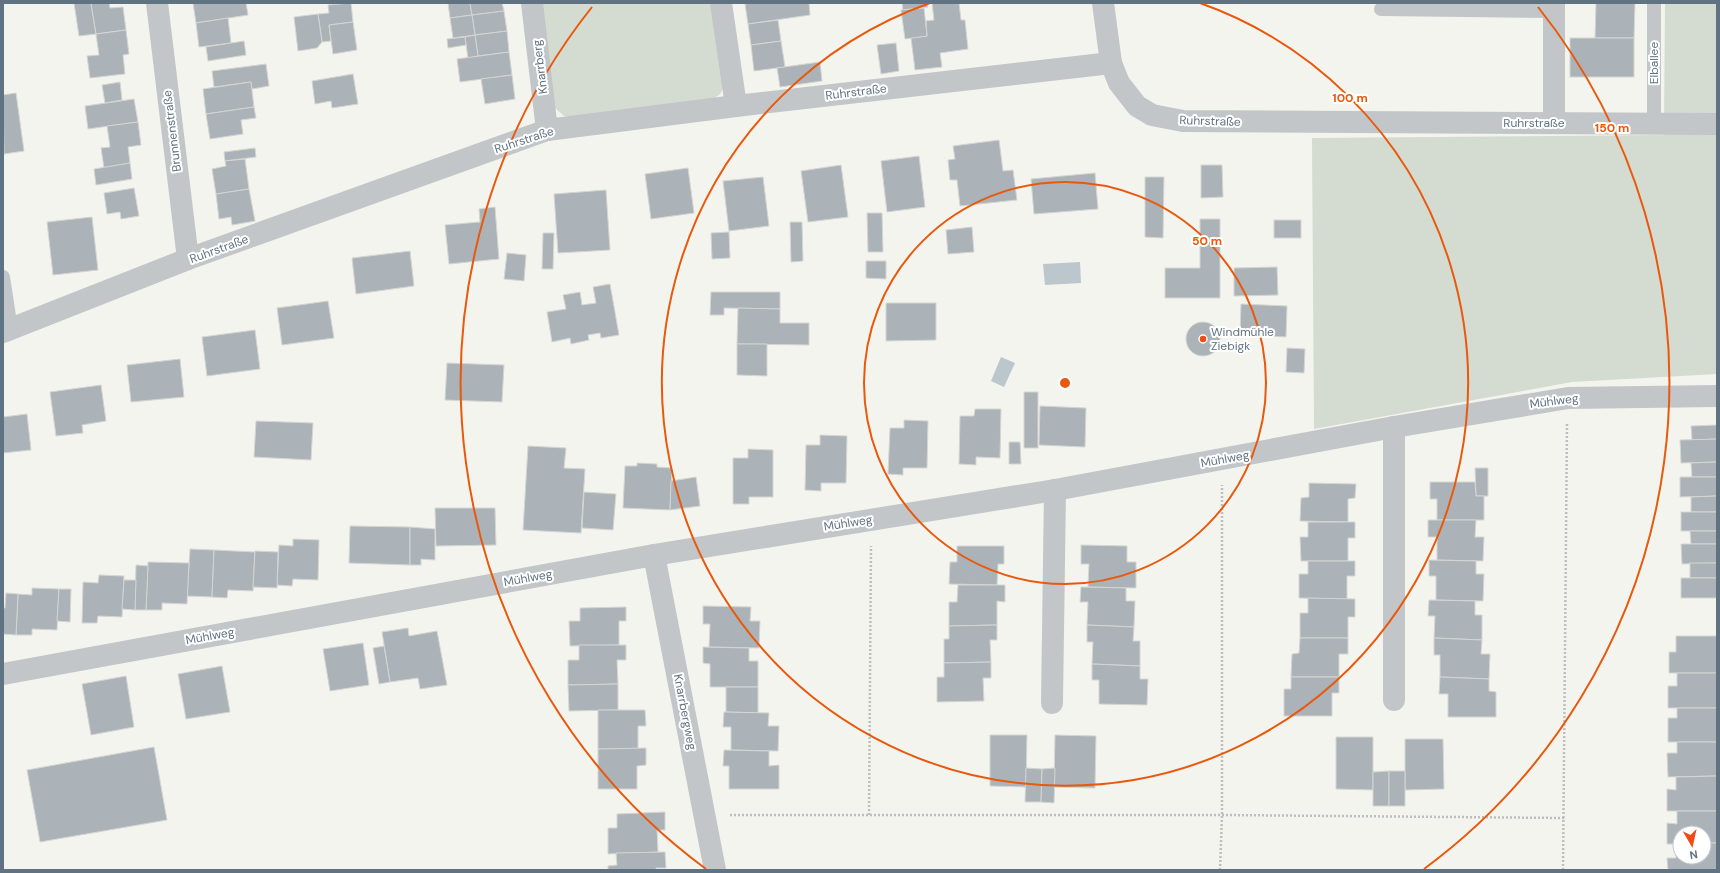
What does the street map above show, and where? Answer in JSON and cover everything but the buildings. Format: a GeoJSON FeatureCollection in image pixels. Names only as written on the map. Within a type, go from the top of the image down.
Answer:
{"type":"FeatureCollection","features":[{"type":"Feature","properties":{"kind":"street","name":"Brunnenstraße"},"geometry":{"type":"LineString","coordinates":[[157,3],[188,260]]}},
{"type":"Feature","properties":{"kind":"street","name":"Knarrberg"},"geometry":{"type":"LineString","coordinates":[[532,3],[547,130]]}},
{"type":"Feature","properties":{"kind":"street"},"geometry":{"type":"LineString","coordinates":[[721,3],[736,106]]}},
{"type":"Feature","properties":{"kind":"street"},"geometry":{"type":"LineString","coordinates":[[1103,3],[1111,62]]}},
{"type":"Feature","properties":{"kind":"street"},"geometry":{"type":"LineString","coordinates":[[1554,7],[1554,123]]}},
{"type":"Feature","properties":{"kind":"street","name":"Ruhrstraße"},"geometry":{"type":"LineString","coordinates":[[7,331],[188,260],[547,130],[736,106],[1111,62],[1119,83],[1137,106],[1152,115],[1183,121],[1717,124]]}},
{"type":"Feature","properties":{"kind":"street","name":"Mühlweg"},"geometry":{"type":"LineString","coordinates":[[3,674],[654,554],[1055,490],[1394,427],[1568,398],[1717,396]]}},
{"type":"Feature","properties":{"kind":"street"},"geometry":{"type":"LineString","coordinates":[[1394,427],[1394,700]]}},
{"type":"Feature","properties":{"kind":"street"},"geometry":{"type":"LineString","coordinates":[[1052,703],[1055,490]]}},
{"type":"Feature","properties":{"kind":"street","name":"Knarrbergweg"},"geometry":{"type":"LineString","coordinates":[[654,554],[715,870]]}},
{"type":"Feature","properties":{"kind":"lane","name":"Elballee"},"geometry":{"type":"LineString","coordinates":[[1654,3],[1654,124]]}},
{"type":"Feature","properties":{"kind":"lane"},"geometry":{"type":"LineString","coordinates":[[1382,9],[1554,7]]}},
{"type":"Feature","properties":{"kind":"lane"},"geometry":{"type":"LineString","coordinates":[[3,277],[7,331]]}},
{"type":"Feature","properties":{"kind":"path"},"geometry":{"type":"LineString","coordinates":[[1563,870],[1568,398]]}},
{"type":"Feature","properties":{"kind":"path"},"geometry":{"type":"LineString","coordinates":[[1220,870],[1222,815],[1222,459]]}},
{"type":"Feature","properties":{"kind":"path"},"geometry":{"type":"LineString","coordinates":[[869,815],[871,519]]}},
{"type":"Feature","properties":{"kind":"path"},"geometry":{"type":"LineString","coordinates":[[704,815],[1222,815],[1564,818]]}},
{"type":"Feature","properties":{"kind":"shaded area"},"geometry":{"type":"Polygon","coordinates":[[[539,3],[714,3],[724,87],[720,94],[711,101],[575,118],[564,116],[553,106],[539,3]]]}},
{"type":"Feature","properties":{"kind":"shaded area"},"geometry":{"type":"Polygon","coordinates":[[[1665,3],[1717,3],[1717,374],[1572,382],[1314,429],[1312,138],[1664,135],[1665,3]]]}},
{"type":"Feature","properties":{"kind":"shaded area"},"geometry":{"type":"Polygon","coordinates":[[[1080,262],[1081,283],[1045,285],[1043,264],[1080,262]]]}},
{"type":"Feature","properties":{"kind":"shaded area"},"geometry":{"type":"Polygon","coordinates":[[[1001,357],[1015,363],[1004,387],[991,381],[1001,357]]]}},
{"type":"Feature","properties":{"kind":"place","name":"Windmühle Ziebigk"},"geometry":{"type":"Point","coordinates":[1203,339]}}]}
